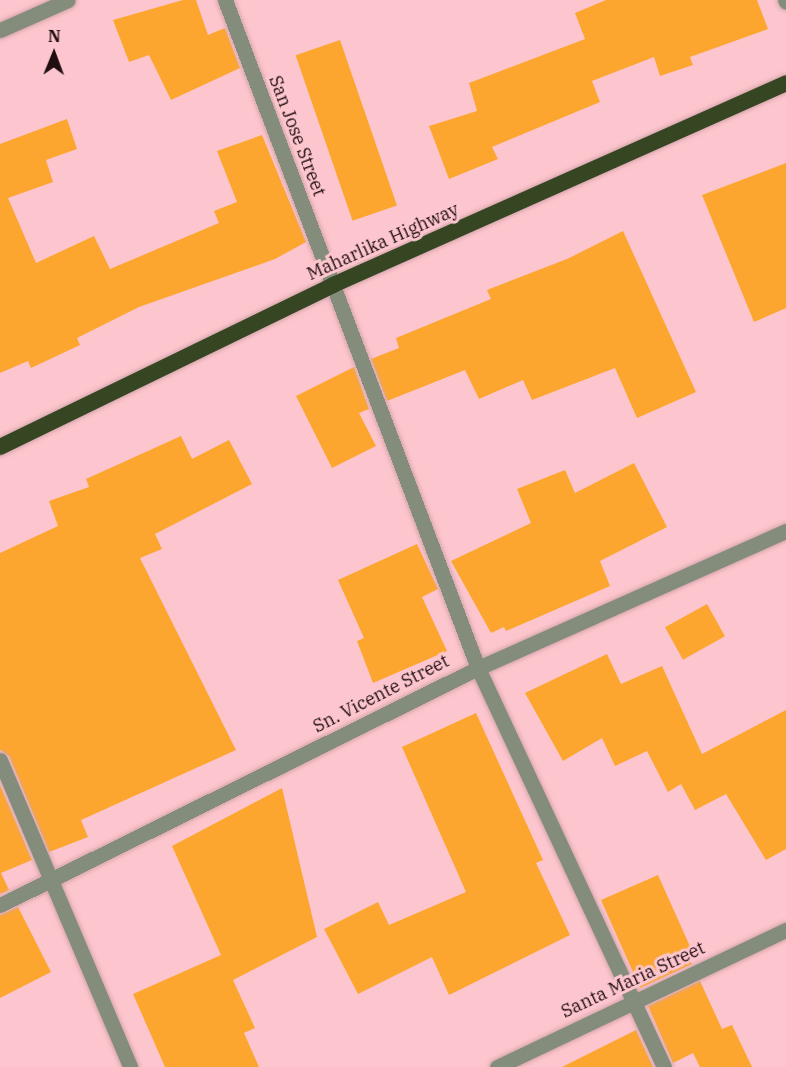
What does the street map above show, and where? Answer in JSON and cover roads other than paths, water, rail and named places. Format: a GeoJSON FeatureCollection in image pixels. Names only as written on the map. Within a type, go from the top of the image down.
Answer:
{"type":"FeatureCollection","features":[{"type":"Feature","properties":{"kind":"highway","name":"Maharlika Highway"},"geometry":{"type":"LineString","coordinates":[[0,447],[333,285],[786,83]]}},
{"type":"Feature","properties":{"kind":"street"},"geometry":{"type":"LineString","coordinates":[[0,30],[68,0]]}},
{"type":"Feature","properties":{"kind":"street","name":"San Jose Street"},"geometry":{"type":"LineString","coordinates":[[225,0],[478,668],[630,1002],[664,1067]]}},
{"type":"Feature","properties":{"kind":"street","name":"Sn. Vicente Street"},"geometry":{"type":"LineString","coordinates":[[0,905],[478,668],[786,531]]}},
{"type":"Feature","properties":{"kind":"street"},"geometry":{"type":"LineString","coordinates":[[0,760],[129,1067]]}},
{"type":"Feature","properties":{"kind":"street","name":"Santa Maria Street"},"geometry":{"type":"LineString","coordinates":[[497,1067],[786,930]]}}]}
